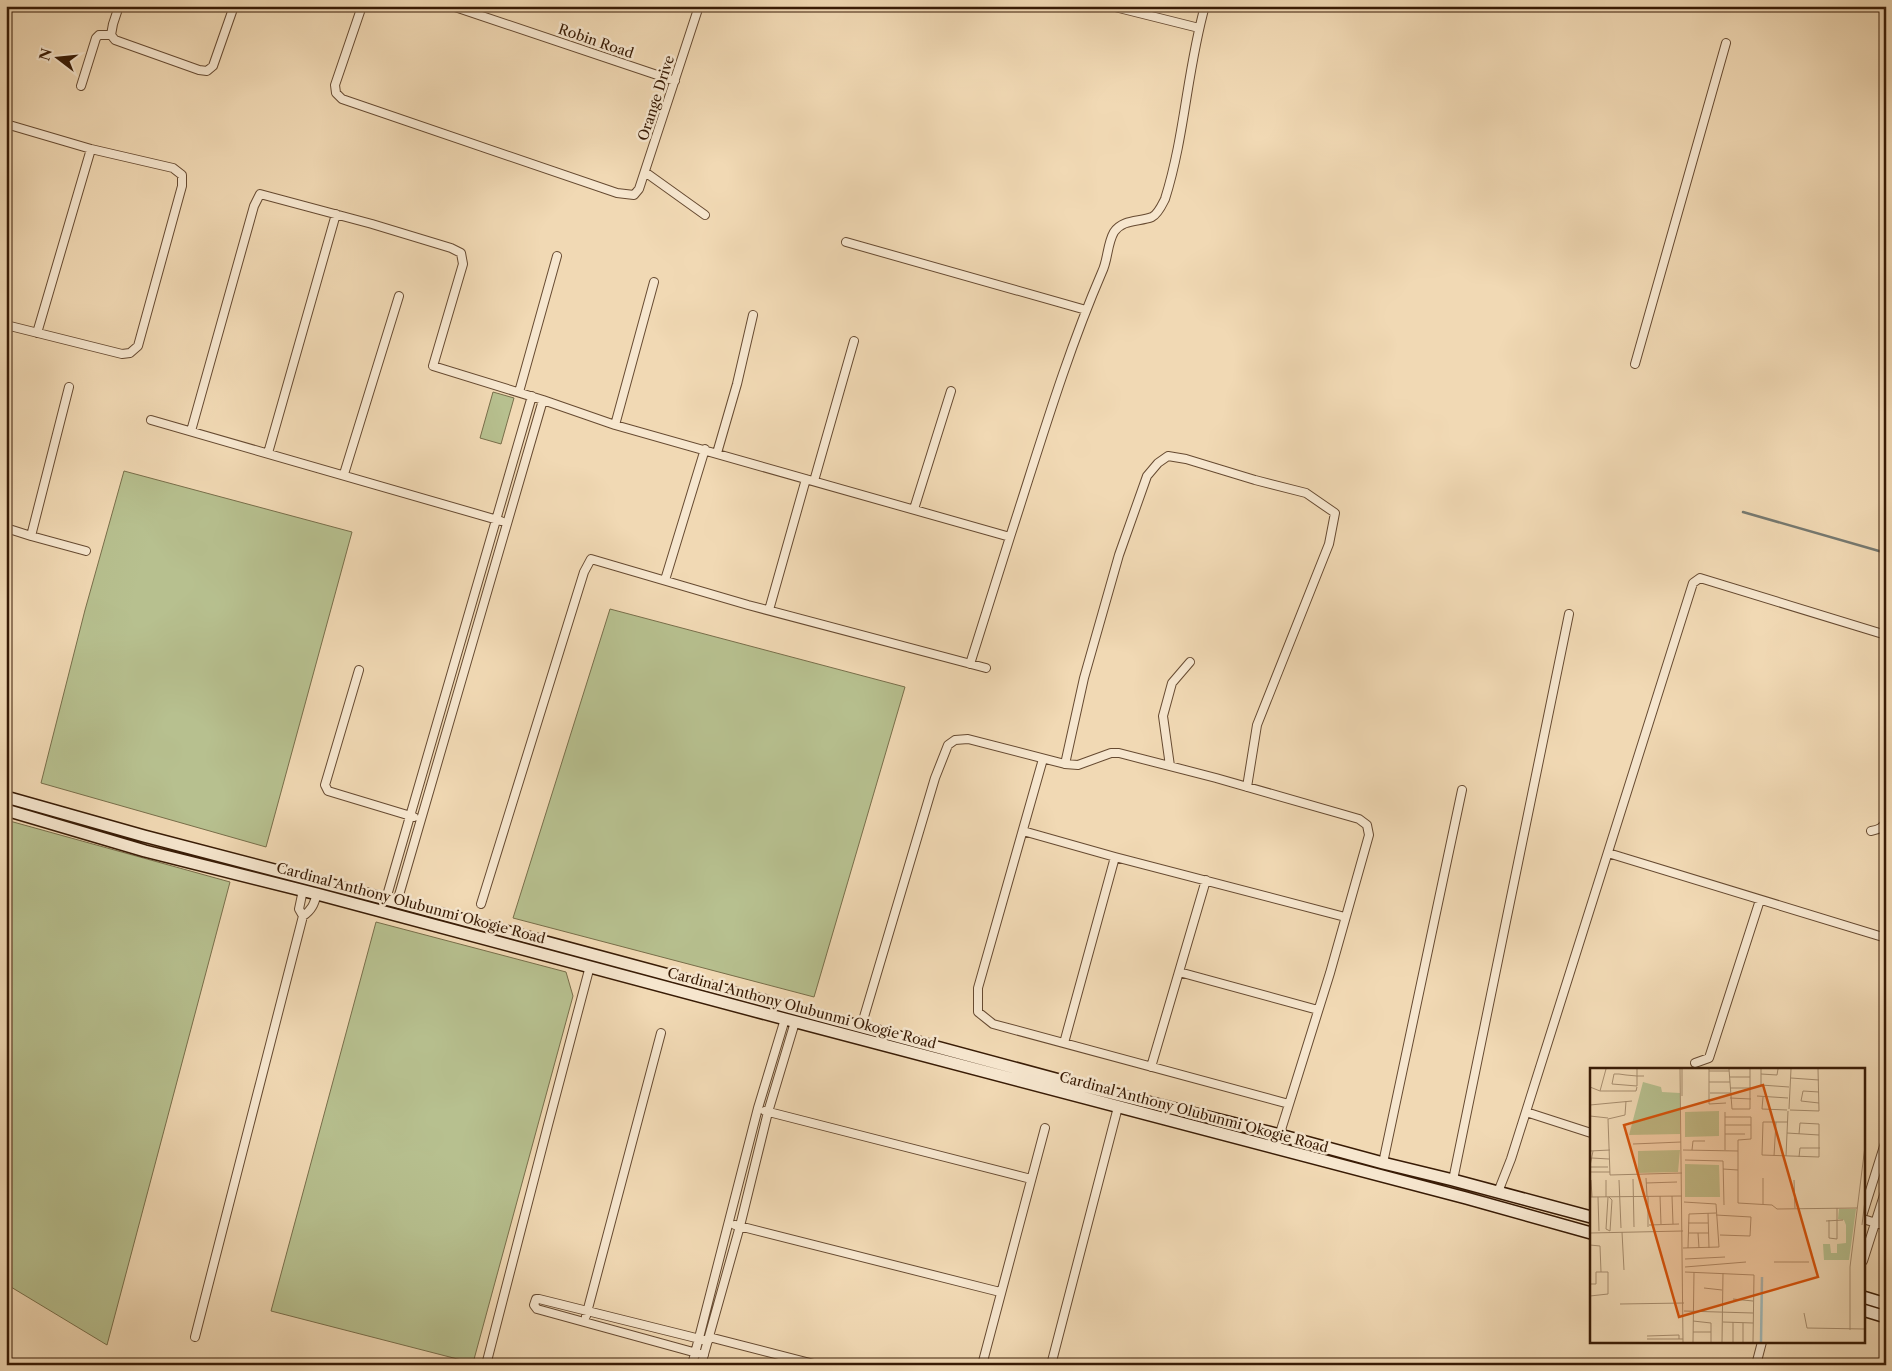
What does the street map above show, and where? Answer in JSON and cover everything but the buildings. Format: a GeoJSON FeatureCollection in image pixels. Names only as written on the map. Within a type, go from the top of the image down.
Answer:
{"type":"FeatureCollection","features":[{"type":"Feature","properties":{"kind":"street"},"geometry":{"type":"LineString","coordinates":[[119,6],[112,24],[111,35],[115,40],[206,71],[214,66],[234,6]]}},
{"type":"Feature","properties":{"kind":"street","name":"Orange Drive"},"geometry":{"type":"LineString","coordinates":[[362,6],[336,85],[336,93],[342,99],[616,193],[634,195],[639,189],[645,172],[698,6]]}},
{"type":"Feature","properties":{"kind":"street","name":"Robin Road"},"geometry":{"type":"LineString","coordinates":[[452,6],[674,81]]}},
{"type":"Feature","properties":{"kind":"street"},"geometry":{"type":"LineString","coordinates":[[1111,6],[1199,28]]}},
{"type":"Feature","properties":{"kind":"street"},"geometry":{"type":"LineString","coordinates":[[970,664],[1010,537],[1086,310],[1106,264],[1114,232],[1129,222],[1152,217],[1165,199],[1181,134],[1199,28],[1205,6]]}},
{"type":"Feature","properties":{"kind":"street"},"geometry":{"type":"LineString","coordinates":[[81,86],[96,38],[111,35]]}},
{"type":"Feature","properties":{"kind":"street"},"geometry":{"type":"LineString","coordinates":[[1635,364],[1726,43]]}},
{"type":"Feature","properties":{"kind":"street"},"geometry":{"type":"LineString","coordinates":[[6,124],[91,149],[173,168],[182,175],[182,186],[138,346],[130,353],[122,354],[6,326]]}},
{"type":"Feature","properties":{"kind":"street"},"geometry":{"type":"LineString","coordinates":[[37,333],[91,149]]}},
{"type":"Feature","properties":{"kind":"street"},"geometry":{"type":"LineString","coordinates":[[645,172],[705,215]]}},
{"type":"Feature","properties":{"kind":"street"},"geometry":{"type":"LineString","coordinates":[[191,431],[254,206],[260,194],[336,214],[451,248],[461,253],[463,264],[433,366],[532,396],[615,425],[1010,537]]}},
{"type":"Feature","properties":{"kind":"street"},"geometry":{"type":"LineString","coordinates":[[268,453],[336,214]]}},
{"type":"Feature","properties":{"kind":"street"},"geometry":{"type":"LineString","coordinates":[[846,242],[1086,310]]}},
{"type":"Feature","properties":{"kind":"street"},"geometry":{"type":"LineString","coordinates":[[519,392],[557,256]]}},
{"type":"Feature","properties":{"kind":"street"},"geometry":{"type":"LineString","coordinates":[[615,425],[654,282]]}},
{"type":"Feature","properties":{"kind":"street"},"geometry":{"type":"LineString","coordinates":[[344,474],[398,296]]}},
{"type":"Feature","properties":{"kind":"street"},"geometry":{"type":"LineString","coordinates":[[717,453],[737,384],[753,315]]}},
{"type":"Feature","properties":{"kind":"street"},"geometry":{"type":"LineString","coordinates":[[769,610],[854,340]]}},
{"type":"Feature","properties":{"kind":"street"},"geometry":{"type":"LineString","coordinates":[[31,536],[69,387]]}},
{"type":"Feature","properties":{"kind":"street"},"geometry":{"type":"LineString","coordinates":[[914,509],[951,391]]}},
{"type":"Feature","properties":{"kind":"street"},"geometry":{"type":"LineString","coordinates":[[391,900],[411,816],[498,520],[532,396]]}},
{"type":"Feature","properties":{"kind":"street"},"geometry":{"type":"LineString","coordinates":[[391,900],[421,819],[543,400]]}},
{"type":"Feature","properties":{"kind":"street"},"geometry":{"type":"LineString","coordinates":[[151,420],[344,474],[507,523]]}},
{"type":"Feature","properties":{"kind":"street"},"geometry":{"type":"LineString","coordinates":[[665,580],[705,450]]}},
{"type":"Feature","properties":{"kind":"street"},"geometry":{"type":"LineString","coordinates":[[1064,764],[1084,678],[1119,555],[1147,476],[1158,463],[1168,456],[1186,459],[1306,493],[1335,513],[1328,544],[1257,725],[1247,787]]}},
{"type":"Feature","properties":{"kind":"street"},"geometry":{"type":"LineString","coordinates":[[6,528],[86,550]]}},
{"type":"Feature","properties":{"kind":"street"},"geometry":{"type":"LineString","coordinates":[[481,904],[584,572],[591,559],[769,610],[986,668]]}},
{"type":"Feature","properties":{"kind":"street"},"geometry":{"type":"LineString","coordinates":[[1498,1192],[1526,1112],[1694,583],[1700,578],[1886,635]]}},
{"type":"Feature","properties":{"kind":"street"},"geometry":{"type":"LineString","coordinates":[[1453,1180],[1569,614]]}},
{"type":"Feature","properties":{"kind":"street"},"geometry":{"type":"LineString","coordinates":[[1170,766],[1163,716],[1172,683],[1190,662]]}},
{"type":"Feature","properties":{"kind":"street"},"geometry":{"type":"LineString","coordinates":[[359,670],[326,785],[328,791],[421,819]]}},
{"type":"Feature","properties":{"kind":"street"},"geometry":{"type":"LineString","coordinates":[[862,1027],[935,778],[948,745],[955,740],[968,739],[1064,764],[1078,765],[1111,753],[1119,753],[1359,819],[1367,824],[1369,835],[1276,1149]]}},
{"type":"Feature","properties":{"kind":"street"},"geometry":{"type":"LineString","coordinates":[[1042,759],[978,988],[978,1012],[993,1024],[1289,1104]]}},
{"type":"Feature","properties":{"kind":"street"},"geometry":{"type":"LineString","coordinates":[[1383,1164],[1462,790]]}},
{"type":"Feature","properties":{"kind":"street","name":"Cardinal Anthony Olubunmi Okogie Road"},"geometry":{"type":"LineString","coordinates":[[6,797],[144,836],[391,900],[1064,1081],[1280,1135],[1383,1164],[1453,1180],[1590,1217]]}},
{"type":"Feature","properties":{"kind":"street","name":"Cardinal Anthony Olubunmi Okogie Road"},"geometry":{"type":"LineString","coordinates":[[6,810],[145,851],[303,890],[790,1021],[1466,1198],[1590,1233]]}},
{"type":"Feature","properties":{"kind":"street"},"geometry":{"type":"LineString","coordinates":[[1871,832],[1878,830],[1886,821]]}},
{"type":"Feature","properties":{"kind":"street"},"geometry":{"type":"LineString","coordinates":[[1023,830],[1115,857],[1345,917]]}},
{"type":"Feature","properties":{"kind":"street"},"geometry":{"type":"LineString","coordinates":[[1608,853],[1886,938]]}},
{"type":"Feature","properties":{"kind":"street"},"geometry":{"type":"LineString","coordinates":[[1064,1043],[1115,857]]}},
{"type":"Feature","properties":{"kind":"street"},"geometry":{"type":"LineString","coordinates":[[1151,1067],[1206,880]]}},
{"type":"Feature","properties":{"kind":"street"},"geometry":{"type":"LineString","coordinates":[[303,890],[299,909],[303,916]]}},
{"type":"Feature","properties":{"kind":"street"},"geometry":{"type":"LineString","coordinates":[[195,1337],[303,916],[309,912],[317,894]]}},
{"type":"Feature","properties":{"kind":"street"},"geometry":{"type":"LineString","coordinates":[[1695,1063],[1709,1058],[1760,900]]}},
{"type":"Feature","properties":{"kind":"street"},"geometry":{"type":"LineString","coordinates":[[486,1365],[590,966]]}},
{"type":"Feature","properties":{"kind":"street"},"geometry":{"type":"LineString","coordinates":[[1179,972],[1318,1010]]}},
{"type":"Feature","properties":{"kind":"street"},"geometry":{"type":"LineString","coordinates":[[724,1003],[727,991]]}},
{"type":"Feature","properties":{"kind":"street"},"geometry":{"type":"LineString","coordinates":[[701,1365],[699,1339],[758,1108],[790,1021]]}},
{"type":"Feature","properties":{"kind":"street"},"geometry":{"type":"LineString","coordinates":[[692,1365],[708,1339],[740,1226],[790,1021]]}},
{"type":"Feature","properties":{"kind":"street"},"geometry":{"type":"LineString","coordinates":[[584,1323],[661,1033]]}},
{"type":"Feature","properties":{"kind":"street"},"geometry":{"type":"LineString","coordinates":[[1051,1365],[1118,1107]]}},
{"type":"Feature","properties":{"kind":"street"},"geometry":{"type":"LineString","coordinates":[[758,1108],[1031,1179]]}},
{"type":"Feature","properties":{"kind":"street"},"geometry":{"type":"LineString","coordinates":[[1526,1112],[1590,1132]]}},
{"type":"Feature","properties":{"kind":"street"},"geometry":{"type":"LineString","coordinates":[[982,1365],[1045,1128]]}},
{"type":"Feature","properties":{"kind":"street"},"geometry":{"type":"LineString","coordinates":[[1864,1210],[1886,1140]]}},
{"type":"Feature","properties":{"kind":"street"},"geometry":{"type":"LineString","coordinates":[[1864,1258],[1886,1189]]}},
{"type":"Feature","properties":{"kind":"street"},"geometry":{"type":"LineString","coordinates":[[1864,1219],[1886,1226]]}},
{"type":"Feature","properties":{"kind":"street"},"geometry":{"type":"LineString","coordinates":[[728,1224],[1000,1292]]}},
{"type":"Feature","properties":{"kind":"street"},"geometry":{"type":"LineString","coordinates":[[1864,1297],[1886,1304]]}},
{"type":"Feature","properties":{"kind":"street"},"geometry":{"type":"LineString","coordinates":[[700,1354],[537,1309],[534,1306],[534,1302],[539,1299],[699,1339],[708,1339],[818,1365]]}},
{"type":"Feature","properties":{"kind":"street"},"geometry":{"type":"LineString","coordinates":[[1864,1310],[1886,1317]]}},
{"type":"Feature","properties":{"kind":"street"},"geometry":{"type":"LineString","coordinates":[[1756,1365],[1761,1344]]}},
{"type":"Feature","properties":{"kind":"green space"},"geometry":{"type":"Polygon","coordinates":[[[493,392],[514,398],[501,444],[480,438],[493,392]]]}},
{"type":"Feature","properties":{"kind":"green space"},"geometry":{"type":"Polygon","coordinates":[[[124,471],[352,532],[266,847],[41,783],[85,610],[124,471]]]}},
{"type":"Feature","properties":{"kind":"green space"},"geometry":{"type":"Polygon","coordinates":[[[610,609],[905,687],[814,997],[513,918],[610,609]]]}},
{"type":"Feature","properties":{"kind":"green space"},"geometry":{"type":"Polygon","coordinates":[[[6,820],[230,882],[107,1345],[6,1284],[6,820]]]}},
{"type":"Feature","properties":{"kind":"green space"},"geometry":{"type":"Polygon","coordinates":[[[376,922],[566,972],[573,996],[473,1363],[271,1311],[376,922]]]}},
{"type":"Feature","properties":{"kind":"waterway"},"geometry":{"type":"LineString","coordinates":[[1743,512],[1886,553]]}}]}
